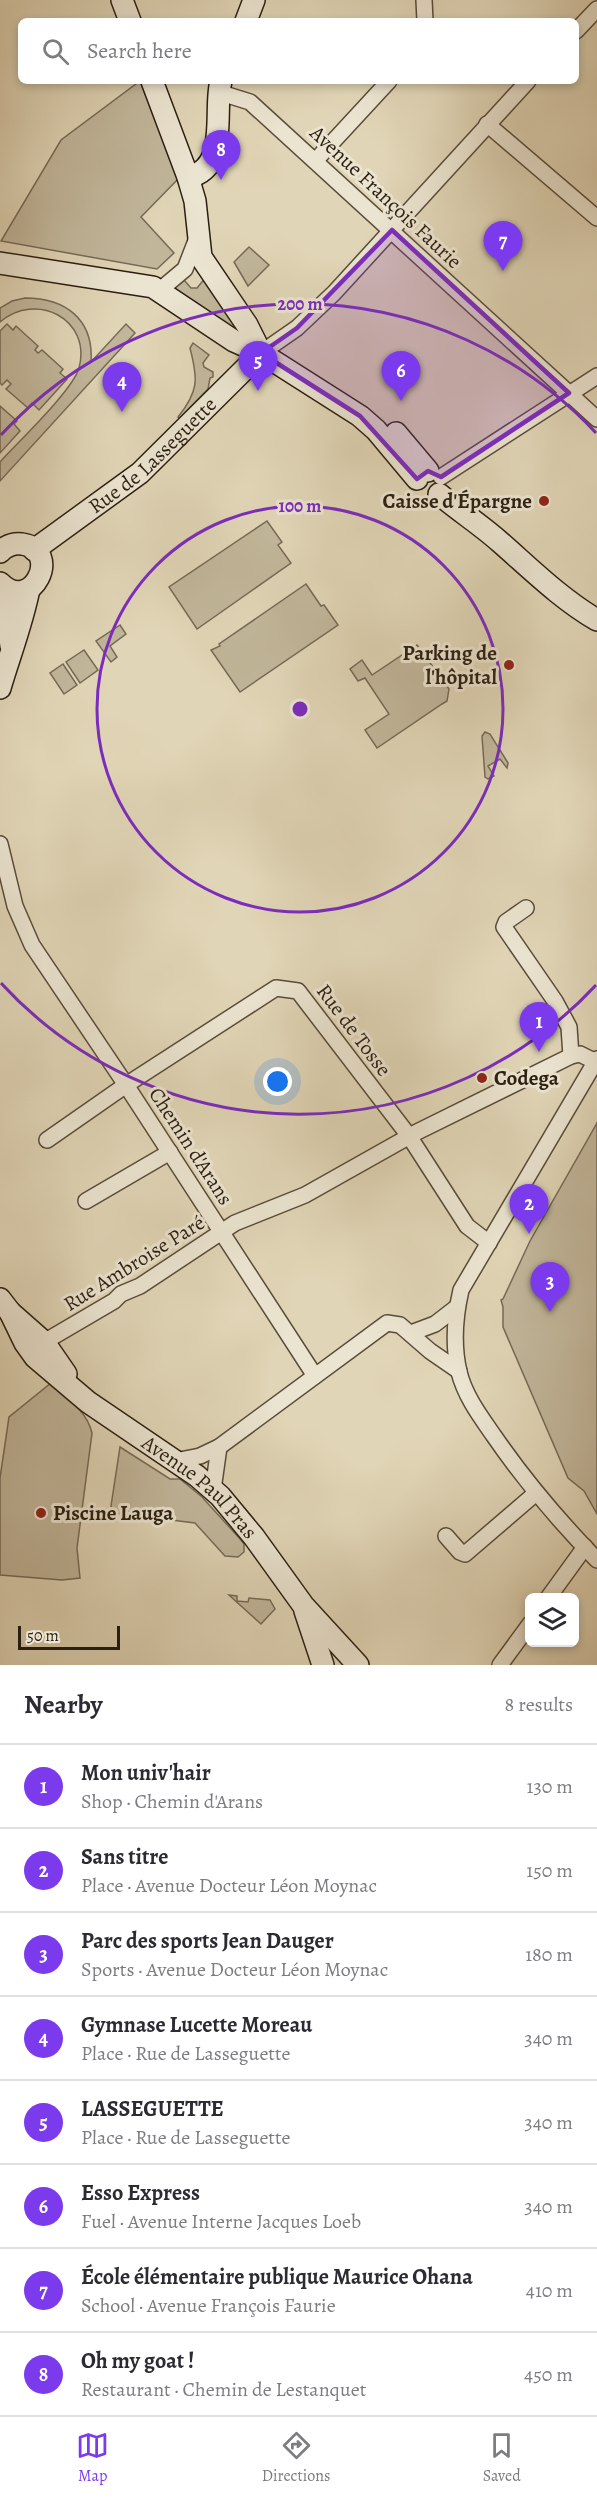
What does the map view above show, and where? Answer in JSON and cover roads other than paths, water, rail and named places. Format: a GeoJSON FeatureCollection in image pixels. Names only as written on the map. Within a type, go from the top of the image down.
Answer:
{"type":"FeatureCollection","features":[{"type":"Feature","properties":{"kind":"street"},"geometry":{"type":"LineString","coordinates":[[122,0],[129,18]]}},
{"type":"Feature","properties":{"kind":"street"},"geometry":{"type":"LineString","coordinates":[[247,18],[254,0]]}},
{"type":"Feature","properties":{"kind":"street"},"geometry":{"type":"LineString","coordinates":[[424,0],[425,18]]}},
{"type":"Feature","properties":{"kind":"street"},"geometry":{"type":"LineString","coordinates":[[579,28],[597,9]]}},
{"type":"Feature","properties":{"kind":"street"},"geometry":{"type":"LineString","coordinates":[[153,84],[195,201],[201,257],[247,325],[261,353]]}},
{"type":"Feature","properties":{"kind":"street"},"geometry":{"type":"LineString","coordinates":[[316,160],[386,84]]}},
{"type":"Feature","properties":{"kind":"street"},"geometry":{"type":"LineString","coordinates":[[261,353],[297,328],[334,293],[525,84]]}},
{"type":"Feature","properties":{"kind":"street"},"geometry":{"type":"LineString","coordinates":[[188,177],[198,175],[213,158],[217,146],[220,86]]}},
{"type":"Feature","properties":{"kind":"street","name":"Avenue François Faurie"},"geometry":{"type":"LineString","coordinates":[[220,86],[250,102],[316,160],[597,419]]}},
{"type":"Feature","properties":{"kind":"street"},"geometry":{"type":"LineString","coordinates":[[487,124],[597,218]]}},
{"type":"Feature","properties":{"kind":"street"},"geometry":{"type":"LineString","coordinates":[[160,291],[185,270],[197,236]]}},
{"type":"Feature","properties":{"kind":"street"},"geometry":{"type":"LineString","coordinates":[[0,263],[153,287],[234,340],[261,353],[285,356],[306,365],[386,422],[431,480],[468,519],[491,535],[568,603],[597,620]]}},
{"type":"Feature","properties":{"kind":"street","name":"Rue de Lasseguette"},"geometry":{"type":"LineString","coordinates":[[34,550],[140,473],[261,353]]}},
{"type":"Feature","properties":{"kind":"street"},"geometry":{"type":"LineString","coordinates":[[431,480],[597,376]]}},
{"type":"Feature","properties":{"kind":"street"},"geometry":{"type":"LineString","coordinates":[[0,552],[11,545],[19,544],[34,550],[41,560],[41,573],[35,585],[29,589],[16,591],[2,585]]}},
{"type":"Feature","properties":{"kind":"street"},"geometry":{"type":"LineString","coordinates":[[2,585],[11,648]]}},
{"type":"Feature","properties":{"kind":"street"},"geometry":{"type":"LineString","coordinates":[[0,688],[11,648],[21,628],[29,589]]}},
{"type":"Feature","properties":{"kind":"street","name":"Chemin d'Arans"},"geometry":{"type":"LineString","coordinates":[[0,844],[15,906],[32,945],[221,1232],[235,1223],[305,1195],[409,1136],[571,1056]]}},
{"type":"Feature","properties":{"kind":"street"},"geometry":{"type":"LineString","coordinates":[[526,908],[506,922],[504,927],[555,1001],[569,1028],[571,1056],[580,1054],[596,1060],[461,1290],[457,1307],[456,1347],[459,1371],[465,1389],[484,1421],[536,1493],[597,1560]]}},
{"type":"Feature","properties":{"kind":"street","name":"Rue de Tosse"},"geometry":{"type":"LineString","coordinates":[[47,1140],[126,1085],[276,988],[298,991],[409,1136],[467,1226],[489,1243]]}},
{"type":"Feature","properties":{"kind":"street"},"geometry":{"type":"LineString","coordinates":[[86,1201],[170,1152]]}},
{"type":"Feature","properties":{"kind":"street","name":"Rue Ambroise Paré"},"geometry":{"type":"LineString","coordinates":[[44,1342],[114,1301],[120,1294],[140,1286],[221,1232],[315,1376]]}},
{"type":"Feature","properties":{"kind":"street","name":"Avenue Paul Pras"},"geometry":{"type":"LineString","coordinates":[[5,1306],[44,1342],[57,1358],[76,1390]]}},
{"type":"Feature","properties":{"kind":"street","name":"Avenue Paul Pras"},"geometry":{"type":"LineString","coordinates":[[5,1306],[35,1357],[111,1419],[175,1461],[213,1490],[254,1537],[303,1605],[358,1665]]}},
{"type":"Feature","properties":{"kind":"street"},"geometry":{"type":"LineString","coordinates":[[411,1333],[435,1324],[457,1307]]}},
{"type":"Feature","properties":{"kind":"street"},"geometry":{"type":"LineString","coordinates":[[175,1461],[200,1456],[219,1447],[387,1323],[400,1325],[430,1351],[459,1371]]}},
{"type":"Feature","properties":{"kind":"street"},"geometry":{"type":"LineString","coordinates":[[213,1490],[219,1447]]}},
{"type":"Feature","properties":{"kind":"street"},"geometry":{"type":"LineString","coordinates":[[446,1536],[460,1552],[465,1554],[536,1493]]}},
{"type":"Feature","properties":{"kind":"street"},"geometry":{"type":"LineString","coordinates":[[552,1593],[585,1547]]}},
{"type":"Feature","properties":{"kind":"street","name":"Avenue Paul Pras"},"geometry":{"type":"LineString","coordinates":[[303,1605],[323,1665]]}},
{"type":"Feature","properties":{"kind":"street"},"geometry":{"type":"LineString","coordinates":[[500,1665],[525,1631]]}},
{"type":"Feature","properties":{"kind":"place","name":"Oh my goat !"},"geometry":{"type":"Point","coordinates":[221,180]}},
{"type":"Feature","properties":{"kind":"place","name":"École élémentaire publique Maurice Ohana"},"geometry":{"type":"Point","coordinates":[503,271]}},
{"type":"Feature","properties":{"kind":"place","name":"LASSEGUETTE"},"geometry":{"type":"Point","coordinates":[258,391]}},
{"type":"Feature","properties":{"kind":"place","name":"Esso Express"},"geometry":{"type":"Point","coordinates":[401,401]}},
{"type":"Feature","properties":{"kind":"place","name":"Gymnase Lucette Moreau"},"geometry":{"type":"Point","coordinates":[122,412]}},
{"type":"Feature","properties":{"kind":"place","name":"Caisse d'Épargne"},"geometry":{"type":"Point","coordinates":[544,501]}},
{"type":"Feature","properties":{"kind":"place","name":"Parking de l'hôpital"},"geometry":{"type":"Point","coordinates":[509,665]}},
{"type":"Feature","properties":{"kind":"place","name":"Mon univ'hair"},"geometry":{"type":"Point","coordinates":[539,1052]}},
{"type":"Feature","properties":{"kind":"place","name":"Codega"},"geometry":{"type":"Point","coordinates":[482,1078]}},
{"type":"Feature","properties":{"kind":"place","name":"Sans titre"},"geometry":{"type":"Point","coordinates":[529,1234]}},
{"type":"Feature","properties":{"kind":"place","name":"Parc des sports Jean Dauger"},"geometry":{"type":"Point","coordinates":[550,1312]}},
{"type":"Feature","properties":{"kind":"place","name":"Piscine Lauga"},"geometry":{"type":"Point","coordinates":[41,1513]}}]}
